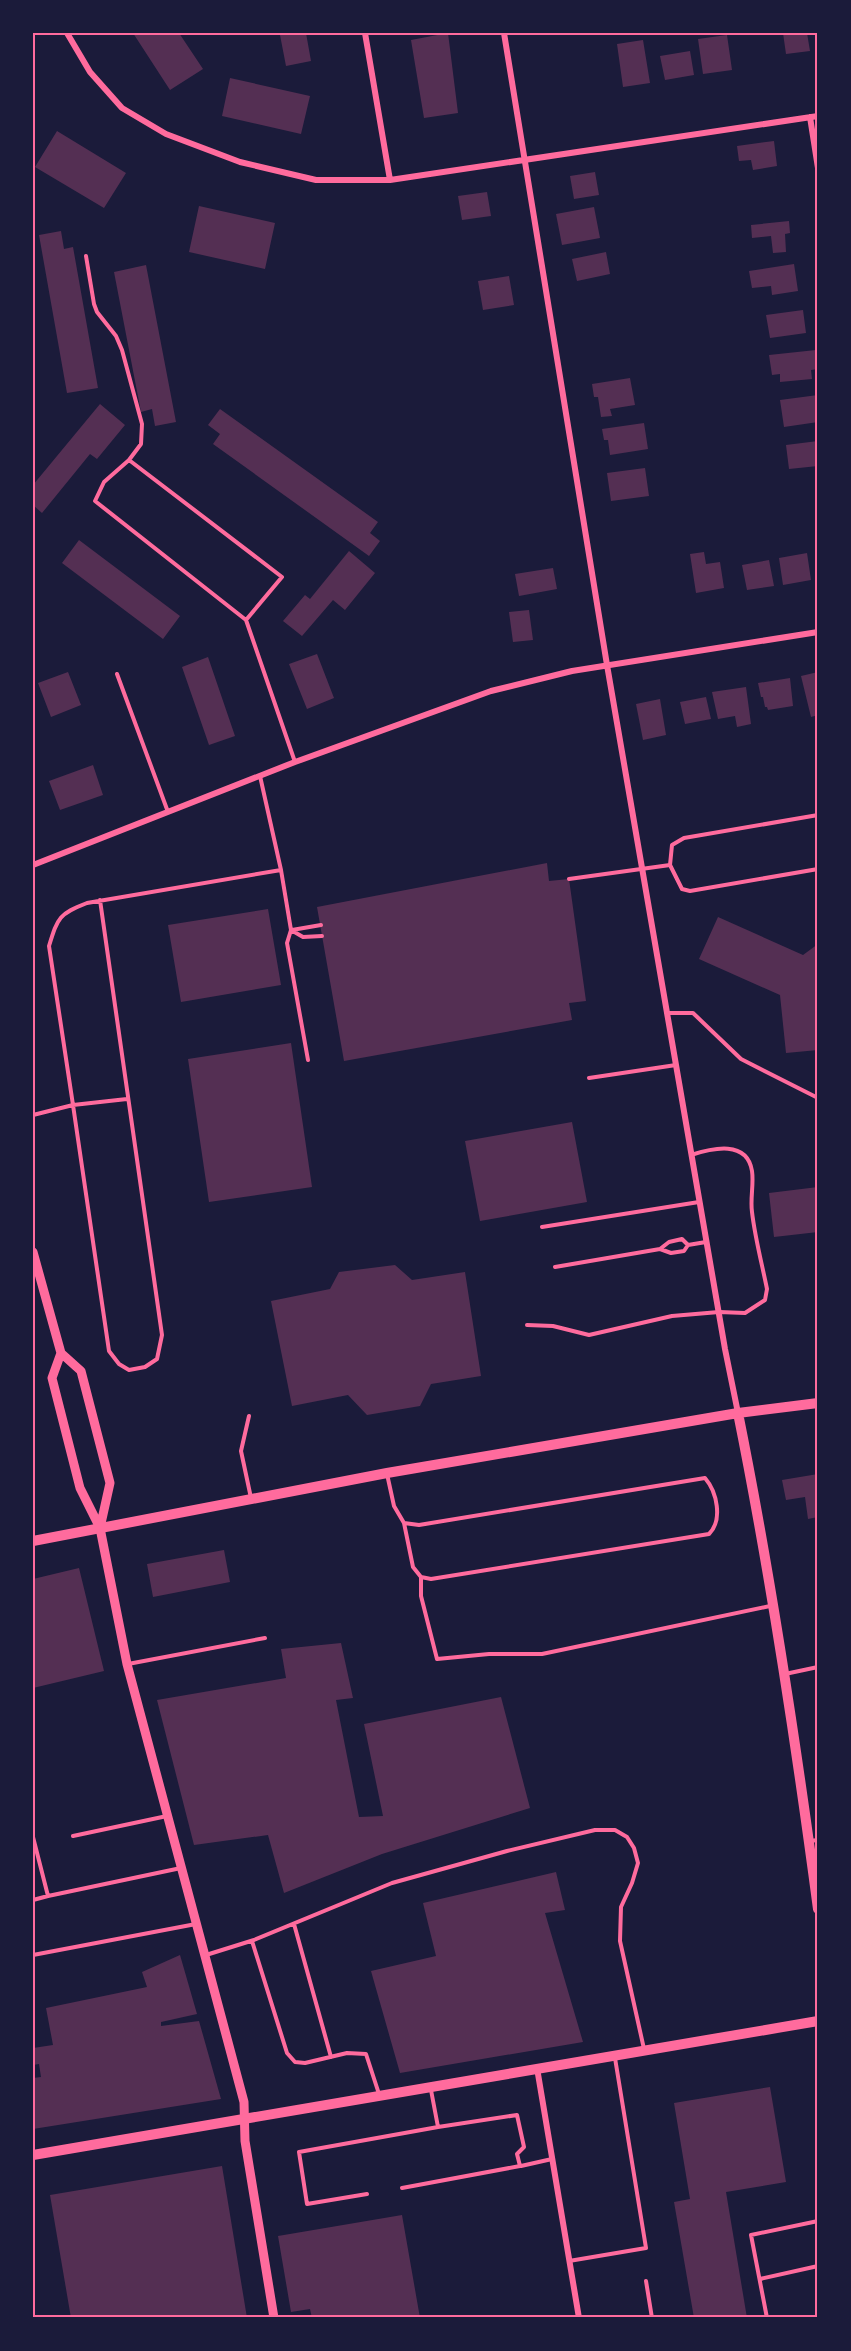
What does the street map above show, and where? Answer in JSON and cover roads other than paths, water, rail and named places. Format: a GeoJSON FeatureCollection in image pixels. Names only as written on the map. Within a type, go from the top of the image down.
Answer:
{"type":"FeatureCollection","features":[{"type":"Feature","properties":{"kind":"main road"},"geometry":{"type":"LineString","coordinates":[[33,1541],[387,1473],[738,1413],[818,1403]]}},
{"type":"Feature","properties":{"kind":"main road"},"geometry":{"type":"LineString","coordinates":[[738,1413],[758,1507],[813,1841],[818,1909]]}},
{"type":"Feature","properties":{"kind":"main road"},"geometry":{"type":"LineString","coordinates":[[33,2155],[818,2020]]}},
{"type":"Feature","properties":{"kind":"street"},"geometry":{"type":"LineString","coordinates":[[67,33],[90,72],[122,108],[166,134],[240,162],[316,180],[390,180],[818,116]]}},
{"type":"Feature","properties":{"kind":"street"},"geometry":{"type":"LineString","coordinates":[[365,33],[390,180]]}},
{"type":"Feature","properties":{"kind":"street"},"geometry":{"type":"LineString","coordinates":[[504,33],[606,665],[738,1413]]}},
{"type":"Feature","properties":{"kind":"street"},"geometry":{"type":"LineString","coordinates":[[810,117],[818,168]]}},
{"type":"Feature","properties":{"kind":"street"},"geometry":{"type":"LineString","coordinates":[[33,866],[295,762],[491,692],[572,671],[818,632]]}},
{"type":"Feature","properties":{"kind":"street"},"geometry":{"type":"LineString","coordinates":[[33,1252],[61,1353],[81,1371],[110,1483],[100,1528]]}},
{"type":"Feature","properties":{"kind":"street"},"geometry":{"type":"LineString","coordinates":[[61,1353],[52,1378],[80,1488],[100,1528],[127,1665],[244,2102],[245,2141],[274,2318]]}},
{"type":"Feature","properties":{"kind":"street"},"geometry":{"type":"LineString","coordinates":[[537,2067],[579,2318]]}},
{"type":"Feature","properties":{"kind":"lane"},"geometry":{"type":"LineString","coordinates":[[86,256],[96,312],[116,336],[122,350],[142,424],[141,444],[129,460],[104,482],[95,501],[246,620],[295,762]]}},
{"type":"Feature","properties":{"kind":"lane"},"geometry":{"type":"LineString","coordinates":[[129,460],[282,577],[246,620]]}},
{"type":"Feature","properties":{"kind":"lane"},"geometry":{"type":"LineString","coordinates":[[117,674],[168,812]]}},
{"type":"Feature","properties":{"kind":"lane"},"geometry":{"type":"LineString","coordinates":[[260,776],[281,870],[291,930],[287,944],[308,1060]]}},
{"type":"Feature","properties":{"kind":"lane"},"geometry":{"type":"LineString","coordinates":[[818,816],[684,838],[672,845],[670,865],[682,889],[690,891],[818,869]]}},
{"type":"Feature","properties":{"kind":"lane"},"geometry":{"type":"LineString","coordinates":[[569,879],[670,865]]}},
{"type":"Feature","properties":{"kind":"lane"},"geometry":{"type":"LineString","coordinates":[[100,900],[162,1343],[157,1359],[145,1367],[129,1370],[119,1364],[109,1351],[49,946],[53,931],[64,912],[87,903],[100,900],[281,870]]}},
{"type":"Feature","properties":{"kind":"lane"},"geometry":{"type":"LineString","coordinates":[[291,930],[321,926]]}},
{"type":"Feature","properties":{"kind":"lane"},"geometry":{"type":"LineString","coordinates":[[291,930],[303,937],[322,936]]}},
{"type":"Feature","properties":{"kind":"lane"},"geometry":{"type":"LineString","coordinates":[[667,1013],[693,1013],[741,1059],[818,1098]]}},
{"type":"Feature","properties":{"kind":"lane"},"geometry":{"type":"LineString","coordinates":[[589,1078],[676,1065]]}},
{"type":"Feature","properties":{"kind":"lane"},"geometry":{"type":"LineString","coordinates":[[33,1115],[73,1105],[127,1099]]}},
{"type":"Feature","properties":{"kind":"lane"},"geometry":{"type":"LineString","coordinates":[[818,1138],[818,1143]]}},
{"type":"Feature","properties":{"kind":"lane"},"geometry":{"type":"LineString","coordinates":[[526,1325],[553,1326],[589,1335],[672,1316],[719,1312],[745,1313],[765,1300],[767,1289],[752,1211],[752,1172],[748,1159],[740,1151],[728,1148],[711,1149],[691,1155]]}},
{"type":"Feature","properties":{"kind":"lane"},"geometry":{"type":"LineString","coordinates":[[542,1227],[699,1202]]}},
{"type":"Feature","properties":{"kind":"lane"},"geometry":{"type":"LineString","coordinates":[[555,1268],[660,1249],[669,1242],[682,1239],[688,1245]]}},
{"type":"Feature","properties":{"kind":"lane"},"geometry":{"type":"LineString","coordinates":[[660,1249],[671,1254],[684,1251],[688,1245],[706,1242]]}},
{"type":"Feature","properties":{"kind":"lane"},"geometry":{"type":"LineString","coordinates":[[249,1416],[241,1451],[251,1499]]}},
{"type":"Feature","properties":{"kind":"lane"},"geometry":{"type":"LineString","coordinates":[[387,1473],[394,1506],[404,1523],[413,1567],[421,1577],[421,1596],[437,1659],[489,1654],[542,1654],[773,1606]]}},
{"type":"Feature","properties":{"kind":"lane"},"geometry":{"type":"LineString","coordinates":[[404,1523],[419,1525],[691,1479],[705,1478],[712,1486],[718,1517],[716,1527],[709,1534],[431,1579],[421,1577]]}},
{"type":"Feature","properties":{"kind":"lane"},"geometry":{"type":"LineString","coordinates":[[127,1665],[265,1638]]}},
{"type":"Feature","properties":{"kind":"lane"},"geometry":{"type":"LineString","coordinates":[[784,1674],[818,1668]]}},
{"type":"Feature","properties":{"kind":"lane"},"geometry":{"type":"LineString","coordinates":[[73,1836],[168,1816]]}},
{"type":"Feature","properties":{"kind":"lane"},"geometry":{"type":"LineString","coordinates":[[205,1956],[252,1941],[392,1883],[595,1830],[615,1830],[627,1837],[634,1848],[638,1863],[621,1907],[620,1941],[645,2050]]}},
{"type":"Feature","properties":{"kind":"lane"},"geometry":{"type":"LineString","coordinates":[[33,1837],[48,1896]]}},
{"type":"Feature","properties":{"kind":"lane"},"geometry":{"type":"LineString","coordinates":[[33,1900],[182,1868]]}},
{"type":"Feature","properties":{"kind":"lane"},"geometry":{"type":"LineString","coordinates":[[33,1955],[197,1924]]}},
{"type":"Feature","properties":{"kind":"lane"},"geometry":{"type":"LineString","coordinates":[[294,1924],[331,2057]]}},
{"type":"Feature","properties":{"kind":"lane"},"geometry":{"type":"LineString","coordinates":[[252,1941],[287,2053],[296,2062],[305,2063],[347,2053],[366,2054],[380,2095]]}},
{"type":"Feature","properties":{"kind":"lane"},"geometry":{"type":"LineString","coordinates":[[569,2261],[645,2248],[614,2055]]}},
{"type":"Feature","properties":{"kind":"lane"},"geometry":{"type":"LineString","coordinates":[[430,2086],[438,2127]]}},
{"type":"Feature","properties":{"kind":"lane"},"geometry":{"type":"LineString","coordinates":[[367,2194],[307,2204],[299,2152],[517,2115],[524,2147],[517,2154],[520,2166]]}},
{"type":"Feature","properties":{"kind":"lane"},"geometry":{"type":"LineString","coordinates":[[402,2188],[552,2159]]}},
{"type":"Feature","properties":{"kind":"lane"},"geometry":{"type":"LineString","coordinates":[[767,2318],[751,2235],[818,2221]]}},
{"type":"Feature","properties":{"kind":"lane"},"geometry":{"type":"LineString","coordinates":[[760,2279],[818,2266]]}},
{"type":"Feature","properties":{"kind":"lane"},"geometry":{"type":"LineString","coordinates":[[646,2281],[652,2318]]}}]}
